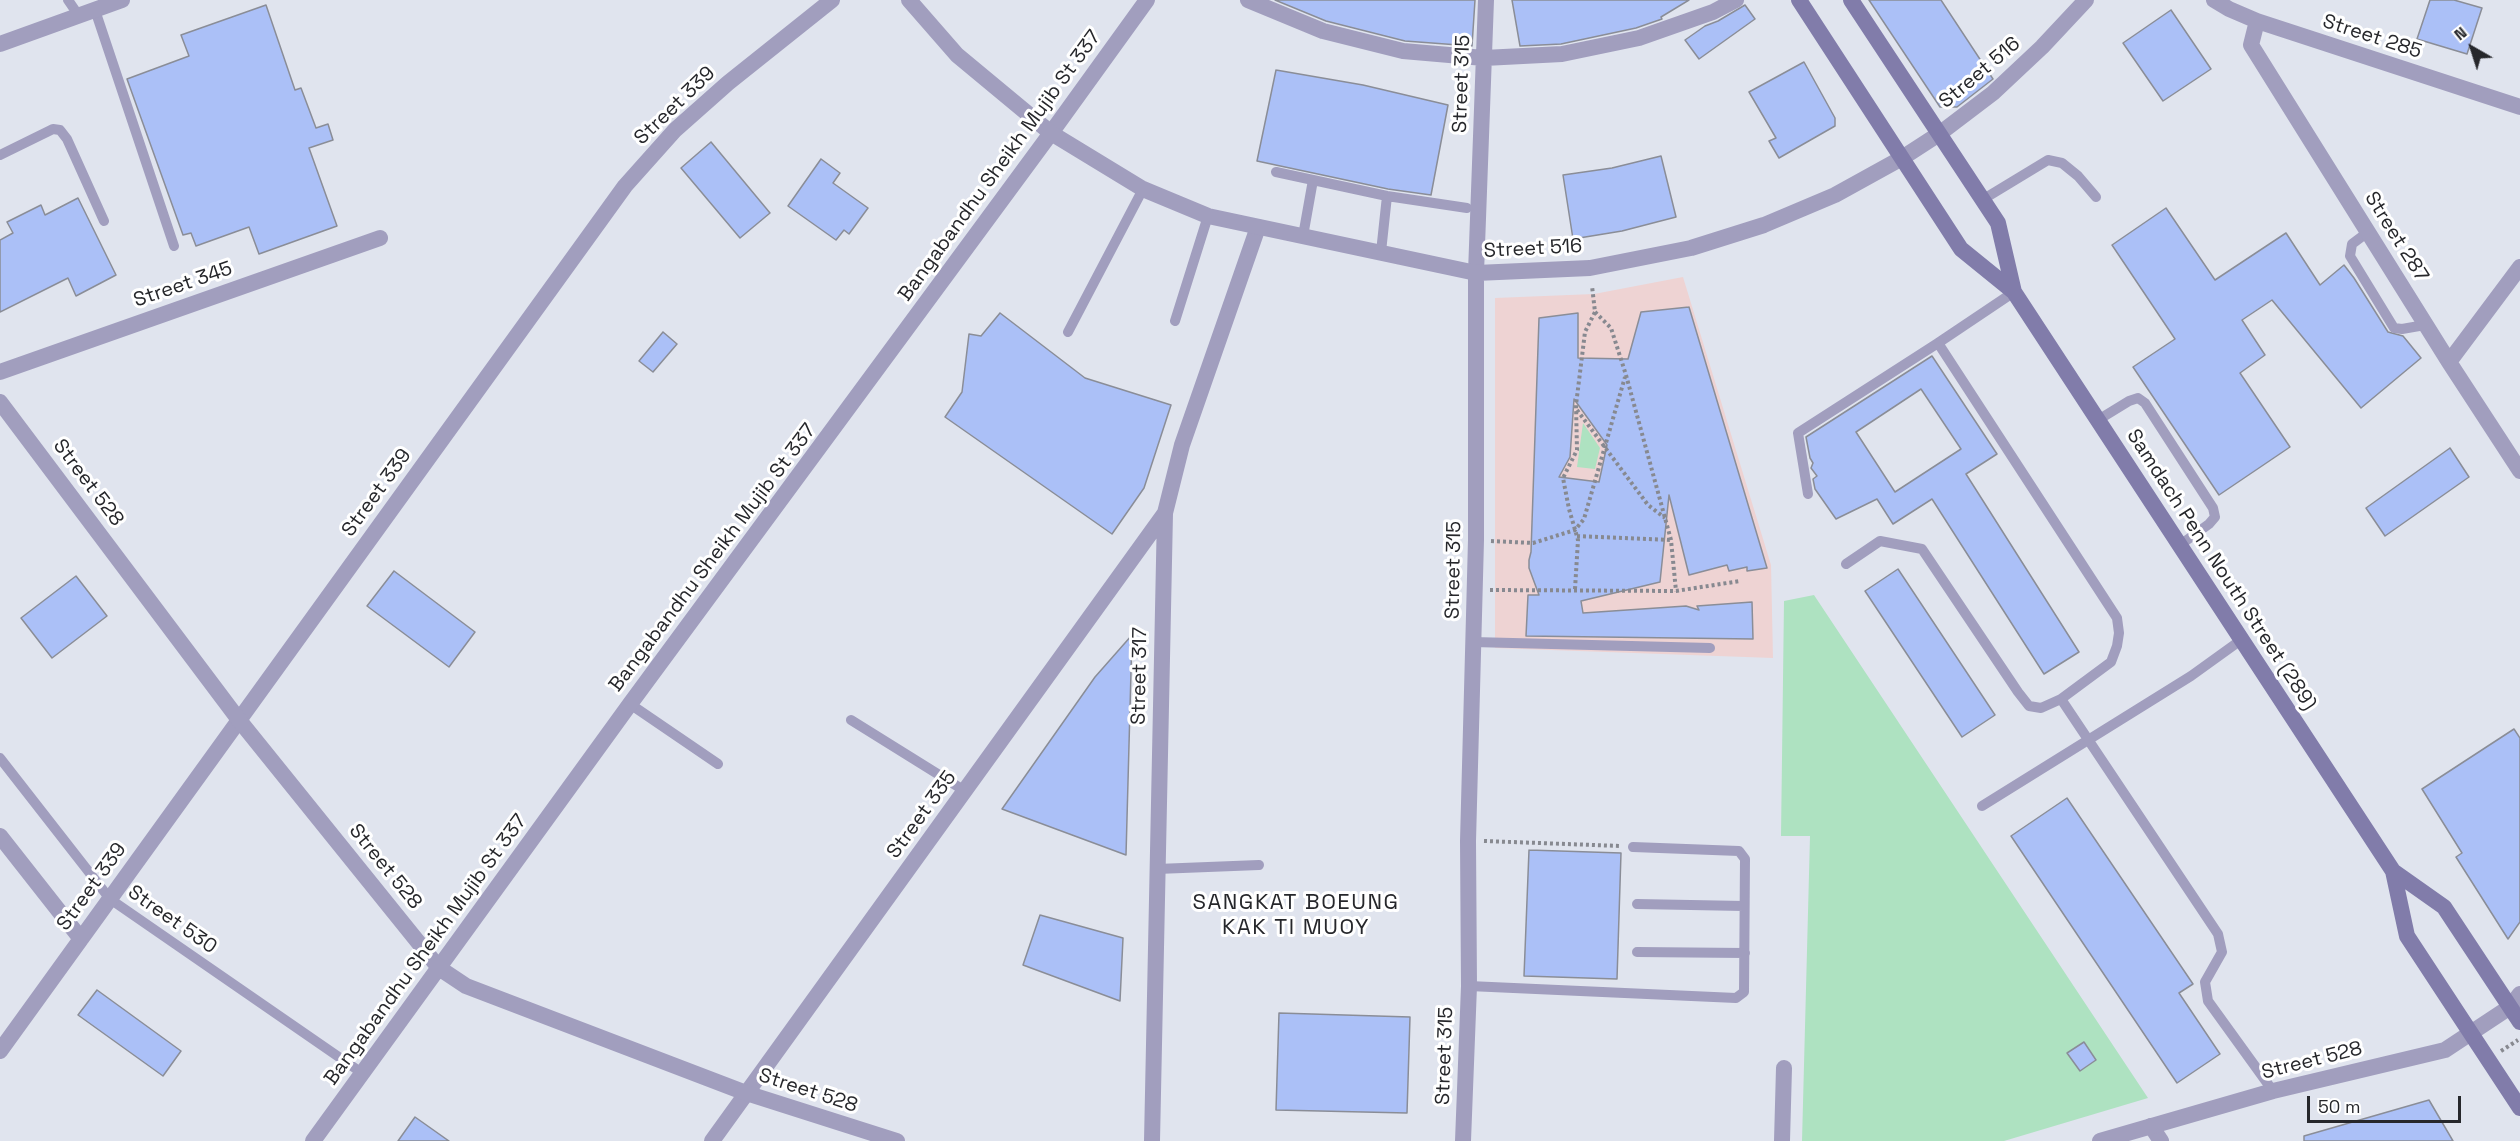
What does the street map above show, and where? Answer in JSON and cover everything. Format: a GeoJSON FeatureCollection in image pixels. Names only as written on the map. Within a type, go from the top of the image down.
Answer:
{"type":"FeatureCollection","features":[{"type":"Feature","properties":{"kind":"main road","name":"Samdach Penn Nouth Street (289)"},"geometry":{"type":"LineString","coordinates":[[1799,0],[1961,249],[2014,292],[2393,871],[2408,936],[2520,1108]]}},
{"type":"Feature","properties":{"kind":"main road","name":"Samdach Penn Nouth Street (289)"},"geometry":{"type":"LineString","coordinates":[[1851,0],[1998,223],[2014,292]]}},
{"type":"Feature","properties":{"kind":"main road","name":"Samdach Penn Nouth Street (289)"},"geometry":{"type":"LineString","coordinates":[[2393,871],[2444,907],[2515,1000],[2520,1022]]}},
{"type":"Feature","properties":{"kind":"street"},"geometry":{"type":"LineString","coordinates":[[0,44],[122,0]]}},
{"type":"Feature","properties":{"kind":"street","name":"Street 339"},"geometry":{"type":"LineString","coordinates":[[0,1051],[625,186],[675,130],[728,83],[832,0]]}},
{"type":"Feature","properties":{"kind":"street","name":"Street 516"},"geometry":{"type":"LineString","coordinates":[[909,0],[957,55],[1051,133],[1143,189],[1208,216],[1476,273],[1590,268],[1691,248],[1764,225],[1835,195],[1902,158],[1939,134],[2001,85],[2042,47],[2086,0]]}},
{"type":"Feature","properties":{"kind":"street","name":"Bangabandhu Sheikh Mujib St 337"},"geometry":{"type":"LineString","coordinates":[[313,1141],[630,704],[1147,0]]}},
{"type":"Feature","properties":{"kind":"street"},"geometry":{"type":"LineString","coordinates":[[1248,0],[1323,31],[1403,51],[1484,58],[1562,54],[1639,38],[1713,12],[1736,0]]}},
{"type":"Feature","properties":{"kind":"street","name":"Street 315"},"geometry":{"type":"LineString","coordinates":[[1463,1141],[1469,986],[1468,841],[1476,540],[1476,273],[1486,0]]}},
{"type":"Feature","properties":{"kind":"street","name":"Street 285"},"geometry":{"type":"LineString","coordinates":[[2214,0],[2257,21],[2520,107]]}},
{"type":"Feature","properties":{"kind":"street","name":"Street 287"},"geometry":{"type":"LineString","coordinates":[[2257,21],[2252,45],[2425,325],[2520,471]]}},
{"type":"Feature","properties":{"kind":"street","name":"Street 317"},"geometry":{"type":"LineString","coordinates":[[1152,1141],[1165,513],[1182,445],[1258,227]]}},
{"type":"Feature","properties":{"kind":"street","name":"Street 345"},"geometry":{"type":"LineString","coordinates":[[0,372],[380,238]]}},
{"type":"Feature","properties":{"kind":"street"},"geometry":{"type":"LineString","coordinates":[[2449,362],[2520,267]]}},
{"type":"Feature","properties":{"kind":"street","name":"Street 528"},"geometry":{"type":"LineString","coordinates":[[0,402],[239,720],[439,968],[466,986],[746,1094],[897,1141]]}},
{"type":"Feature","properties":{"kind":"street","name":"Street 335"},"geometry":{"type":"LineString","coordinates":[[712,1141],[1165,513]]}},
{"type":"Feature","properties":{"kind":"street"},"geometry":{"type":"LineString","coordinates":[[0,836],[81,939]]}},
{"type":"Feature","properties":{"kind":"street","name":"Street 528"},"geometry":{"type":"LineString","coordinates":[[2100,1141],[2273,1091],[2445,1050],[2472,1033],[2515,1000]]}},
{"type":"Feature","properties":{"kind":"street"},"geometry":{"type":"LineString","coordinates":[[1782,1141],[1784,1068]]}},
{"type":"Feature","properties":{"kind":"street"},"geometry":{"type":"LineString","coordinates":[[2151,1126],[2161,1141]]}},
{"type":"Feature","properties":{"kind":"lane"},"geometry":{"type":"LineString","coordinates":[[68,0],[79,16]]}},
{"type":"Feature","properties":{"kind":"lane"},"geometry":{"type":"LineString","coordinates":[[95,9],[174,246]]}},
{"type":"Feature","properties":{"kind":"lane"},"geometry":{"type":"LineString","coordinates":[[0,155],[53,129],[60,130],[67,139],[104,221]]}},
{"type":"Feature","properties":{"kind":"lane"},"geometry":{"type":"LineString","coordinates":[[1982,200],[2048,160],[2062,163],[2096,197]]}},
{"type":"Feature","properties":{"kind":"lane"},"geometry":{"type":"LineString","coordinates":[[1276,172],[1387,196],[1467,208]]}},
{"type":"Feature","properties":{"kind":"lane"},"geometry":{"type":"LineString","coordinates":[[1304,236],[1313,180]]}},
{"type":"Feature","properties":{"kind":"lane"},"geometry":{"type":"LineString","coordinates":[[1068,332],[1143,189]]}},
{"type":"Feature","properties":{"kind":"lane"},"geometry":{"type":"LineString","coordinates":[[1381,252],[1387,196]]}},
{"type":"Feature","properties":{"kind":"lane"},"geometry":{"type":"LineString","coordinates":[[1175,321],[1208,216]]}},
{"type":"Feature","properties":{"kind":"lane"},"geometry":{"type":"LineString","coordinates":[[2368,232],[2352,244],[2350,256],[2394,328],[2425,325]]}},
{"type":"Feature","properties":{"kind":"lane"},"geometry":{"type":"LineString","coordinates":[[1808,494],[1798,433],[2014,292]]}},
{"type":"Feature","properties":{"kind":"lane"},"geometry":{"type":"LineString","coordinates":[[1846,564],[1880,541],[1922,549],[2029,706],[2041,708],[2061,699],[2111,662],[2119,633],[2117,618],[1938,343]]}},
{"type":"Feature","properties":{"kind":"lane"},"geometry":{"type":"LineString","coordinates":[[2098,420],[2129,401],[2138,398],[2145,403],[2213,508],[2215,517],[2209,524],[2180,545]]}},
{"type":"Feature","properties":{"kind":"lane"},"geometry":{"type":"LineString","coordinates":[[1982,806],[2191,676],[2241,640]]}},
{"type":"Feature","properties":{"kind":"lane"},"geometry":{"type":"LineString","coordinates":[[1473,642],[1710,648]]}},
{"type":"Feature","properties":{"kind":"lane"},"geometry":{"type":"LineString","coordinates":[[2061,699],[2218,934],[2222,952],[2205,982],[2208,1001],[2273,1091]]}},
{"type":"Feature","properties":{"kind":"lane"},"geometry":{"type":"LineString","coordinates":[[630,704],[718,764]]}},
{"type":"Feature","properties":{"kind":"lane"},"geometry":{"type":"LineString","coordinates":[[851,720],[965,792]]}},
{"type":"Feature","properties":{"kind":"lane","name":"Street 530"},"geometry":{"type":"LineString","coordinates":[[0,758],[110,899],[362,1073]]}},
{"type":"Feature","properties":{"kind":"lane"},"geometry":{"type":"LineString","coordinates":[[1469,986],[1736,998],[1744,992],[1745,859],[1739,851],[1633,847]]}},
{"type":"Feature","properties":{"kind":"lane"},"geometry":{"type":"LineString","coordinates":[[1157,869],[1259,865]]}},
{"type":"Feature","properties":{"kind":"lane"},"geometry":{"type":"LineString","coordinates":[[1637,904],[1744,906]]}},
{"type":"Feature","properties":{"kind":"lane"},"geometry":{"type":"LineString","coordinates":[[1637,952],[1745,953]]}},
{"type":"Feature","properties":{"kind":"path"},"geometry":{"type":"LineString","coordinates":[[1575,589],[1577,536],[1563,478],[1577,450],[1576,410],[1585,332],[1595,312],[1590,268]]}},
{"type":"Feature","properties":{"kind":"path"},"geometry":{"type":"LineString","coordinates":[[1595,312],[1611,328],[1626,375],[1671,540],[1676,591]]}},
{"type":"Feature","properties":{"kind":"path"},"geometry":{"type":"LineString","coordinates":[[1476,540],[1533,543],[1575,530],[1584,519],[1626,375]]}},
{"type":"Feature","properties":{"kind":"path"},"geometry":{"type":"LineString","coordinates":[[1576,410],[1648,505],[1665,518]]}},
{"type":"Feature","properties":{"kind":"path"},"geometry":{"type":"LineString","coordinates":[[1577,536],[1671,540]]}},
{"type":"Feature","properties":{"kind":"path"},"geometry":{"type":"LineString","coordinates":[[1475,590],[1676,591],[1740,581]]}},
{"type":"Feature","properties":{"kind":"path"},"geometry":{"type":"LineString","coordinates":[[1502,842],[1633,847]]}},
{"type":"Feature","properties":{"kind":"shaded area"},"geometry":{"type":"Polygon","coordinates":[[[1683,277],[1771,565],[1773,658],[1495,648],[1495,298],[1594,294],[1683,277]]]}},
{"type":"Feature","properties":{"kind":"green space"},"geometry":{"type":"Polygon","coordinates":[[[1583,423],[1600,448],[1595,469],[1577,467],[1583,423]]]}},
{"type":"Feature","properties":{"kind":"green space"},"geometry":{"type":"Polygon","coordinates":[[[1814,595],[2148,1098],[2004,1141],[1802,1141],[1810,836],[1781,836],[1784,601],[1814,595]]]}},
{"type":"Feature","properties":{"kind":"building"},"geometry":{"type":"Polygon","coordinates":[[[1275,0],[1475,0],[1472,46],[1405,41],[1326,21],[1275,0]]]}},
{"type":"Feature","properties":{"kind":"building"},"geometry":{"type":"Polygon","coordinates":[[[1512,0],[1689,0],[1661,17],[1662,19],[1636,28],[1561,44],[1520,46],[1512,0]]]}},
{"type":"Feature","properties":{"kind":"building"},"geometry":{"type":"Polygon","coordinates":[[[1869,0],[1941,0],[1993,79],[1957,107],[1940,107],[1869,0]]]}},
{"type":"Feature","properties":{"kind":"building"},"geometry":{"type":"Polygon","coordinates":[[[2430,0],[2454,0],[2482,8],[2467,54],[2417,39],[2430,0]]]}},
{"type":"Feature","properties":{"kind":"building"},"geometry":{"type":"Polygon","coordinates":[[[266,5],[295,90],[301,88],[316,128],[328,124],[333,140],[309,148],[337,226],[259,254],[249,227],[196,246],[191,233],[183,235],[127,79],[189,56],[181,35],[266,5]]]}},
{"type":"Feature","properties":{"kind":"building"},"geometry":{"type":"Polygon","coordinates":[[[1745,5],[1755,19],[1699,59],[1685,40],[1705,26],[1745,5]]]}},
{"type":"Feature","properties":{"kind":"building"},"geometry":{"type":"Polygon","coordinates":[[[2171,10],[2211,69],[2163,101],[2123,43],[2171,10]]]}},
{"type":"Feature","properties":{"kind":"building"},"geometry":{"type":"Polygon","coordinates":[[[1804,62],[1835,118],[1835,126],[1779,158],[1769,141],[1776,138],[1749,92],[1804,62]]]}},
{"type":"Feature","properties":{"kind":"building"},"geometry":{"type":"Polygon","coordinates":[[[1276,70],[1363,85],[1448,105],[1431,195],[1388,189],[1257,161],[1276,70]]]}},
{"type":"Feature","properties":{"kind":"building"},"geometry":{"type":"Polygon","coordinates":[[[711,142],[770,213],[740,238],[681,168],[711,142]]]}},
{"type":"Feature","properties":{"kind":"building"},"geometry":{"type":"Polygon","coordinates":[[[1661,156],[1676,217],[1622,231],[1573,239],[1563,175],[1612,168],[1661,156]]]}},
{"type":"Feature","properties":{"kind":"building"},"geometry":{"type":"Polygon","coordinates":[[[821,159],[840,173],[833,183],[868,208],[849,234],[844,230],[836,240],[788,206],[821,159]]]}},
{"type":"Feature","properties":{"kind":"building"},"geometry":{"type":"Polygon","coordinates":[[[78,198],[116,275],[76,296],[68,278],[0,312],[0,240],[13,233],[7,222],[41,205],[45,215],[78,198]]]}},
{"type":"Feature","properties":{"kind":"building"},"geometry":{"type":"Polygon","coordinates":[[[2166,208],[2215,280],[2286,233],[2320,285],[2344,265],[2388,332],[2403,336],[2421,358],[2361,408],[2272,300],[2242,320],[2265,355],[2240,373],[2290,447],[2219,495],[2133,367],[2175,339],[2112,245],[2166,208]]]}},
{"type":"Feature","properties":{"kind":"building"},"geometry":{"type":"Polygon","coordinates":[[[1689,307],[1767,568],[1747,571],[1747,567],[1729,571],[1727,565],[1689,575],[1669,495],[1660,582],[1581,601],[1583,613],[1686,606],[1699,610],[1697,606],[1752,602],[1753,639],[1526,636],[1528,595],[1539,595],[1529,568],[1529,560],[1539,318],[1578,313],[1578,358],[1628,359],[1641,312],[1689,307]],[[1574,399],[1570,457],[1559,477],[1599,482],[1607,445],[1574,399]]]}},
{"type":"Feature","properties":{"kind":"building"},"geometry":{"type":"Polygon","coordinates":[[[1000,313],[1085,378],[1171,405],[1144,488],[1112,534],[945,417],[962,392],[969,334],[981,336],[1000,313]]]}},
{"type":"Feature","properties":{"kind":"building"},"geometry":{"type":"Polygon","coordinates":[[[663,332],[677,344],[653,372],[639,361],[663,332]]]}},
{"type":"Feature","properties":{"kind":"building"},"geometry":{"type":"Polygon","coordinates":[[[1932,356],[1997,454],[1966,474],[2079,652],[2044,674],[1932,499],[1893,524],[1877,499],[1836,519],[1815,489],[1813,479],[1817,476],[1811,468],[1813,463],[1806,437],[1932,356]],[[1921,389],[1856,432],[1895,492],[1961,449],[1921,389]]]}},
{"type":"Feature","properties":{"kind":"building"},"geometry":{"type":"Polygon","coordinates":[[[2450,448],[2469,477],[2385,536],[2366,508],[2450,448]]]}},
{"type":"Feature","properties":{"kind":"building"},"geometry":{"type":"Polygon","coordinates":[[[1898,569],[1995,715],[1962,737],[1865,591],[1898,569]]]}},
{"type":"Feature","properties":{"kind":"building"},"geometry":{"type":"Polygon","coordinates":[[[394,571],[475,632],[449,667],[367,606],[394,571]]]}},
{"type":"Feature","properties":{"kind":"building"},"geometry":{"type":"Polygon","coordinates":[[[76,576],[107,616],[52,658],[21,618],[76,576]]]}},
{"type":"Feature","properties":{"kind":"building"},"geometry":{"type":"Polygon","coordinates":[[[1132,635],[1126,855],[1002,809],[1095,677],[1132,635]]]}},
{"type":"Feature","properties":{"kind":"building"},"geometry":{"type":"Polygon","coordinates":[[[2514,729],[2520,738],[2520,922],[2508,939],[2456,857],[2462,853],[2422,789],[2514,729]]]}},
{"type":"Feature","properties":{"kind":"building"},"geometry":{"type":"Polygon","coordinates":[[[2067,798],[2193,984],[2179,993],[2220,1054],[2177,1083],[2011,836],[2067,798]]]}},
{"type":"Feature","properties":{"kind":"building"},"geometry":{"type":"Polygon","coordinates":[[[1529,850],[1621,853],[1617,979],[1524,976],[1529,850]]]}},
{"type":"Feature","properties":{"kind":"building"},"geometry":{"type":"Polygon","coordinates":[[[1040,915],[1123,938],[1120,1001],[1023,965],[1040,915]]]}},
{"type":"Feature","properties":{"kind":"building"},"geometry":{"type":"Polygon","coordinates":[[[97,990],[181,1051],[163,1076],[78,1015],[97,990]]]}},
{"type":"Feature","properties":{"kind":"building"},"geometry":{"type":"Polygon","coordinates":[[[1279,1013],[1410,1017],[1407,1113],[1276,1110],[1279,1013]]]}},
{"type":"Feature","properties":{"kind":"building"},"geometry":{"type":"Polygon","coordinates":[[[2084,1042],[2096,1060],[2080,1071],[2067,1053],[2084,1042]]]}},
{"type":"Feature","properties":{"kind":"building"},"geometry":{"type":"Polygon","coordinates":[[[2429,1100],[2453,1141],[2304,1141],[2304,1136],[2429,1100]]]}},
{"type":"Feature","properties":{"kind":"building"},"geometry":{"type":"Polygon","coordinates":[[[415,1117],[449,1141],[398,1141],[415,1117]]]}},
{"type":"Feature","properties":{"kind":"district","name":"SANGKAT BOEUNG KAK TI MUOY"},"geometry":{"type":"Point","coordinates":[1296,916]}}]}
